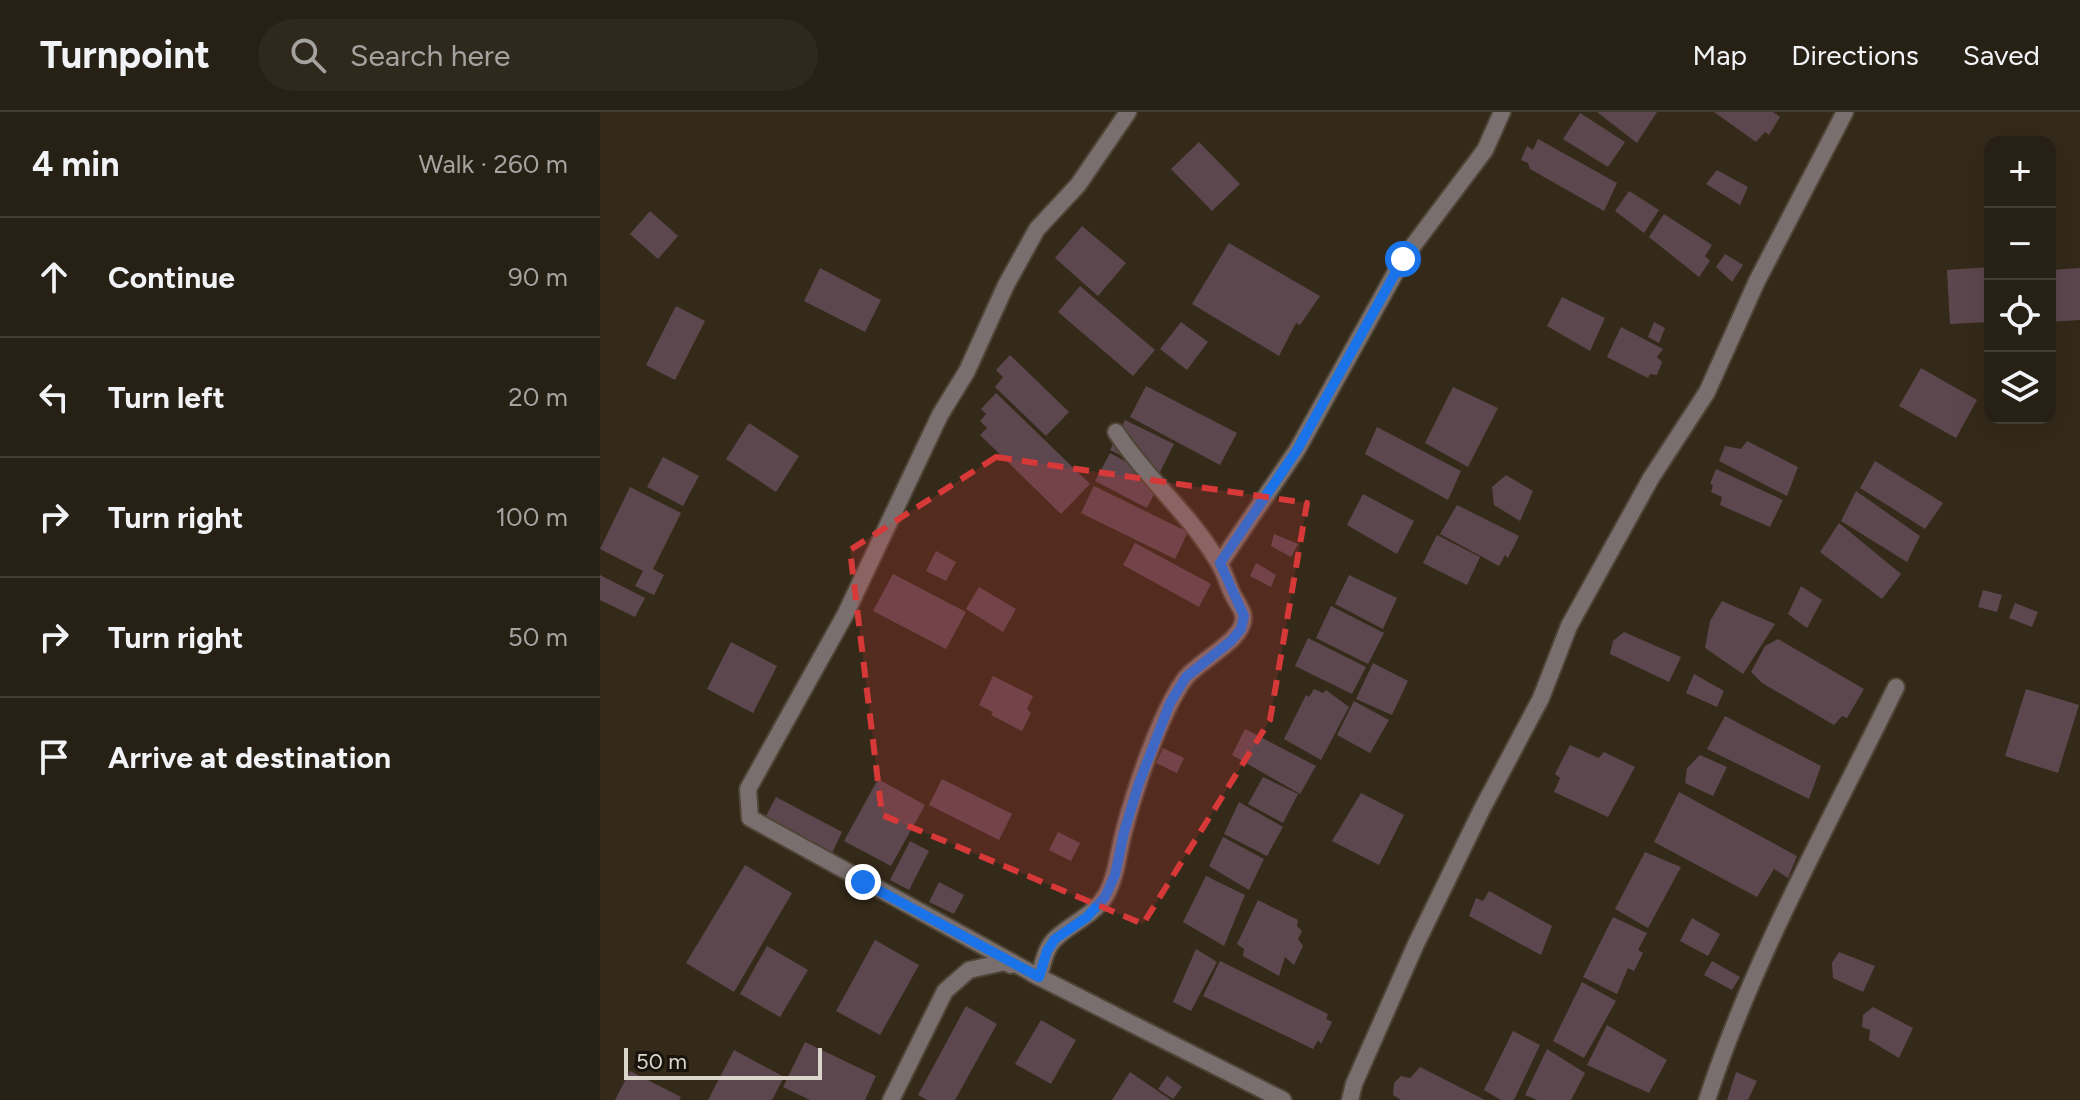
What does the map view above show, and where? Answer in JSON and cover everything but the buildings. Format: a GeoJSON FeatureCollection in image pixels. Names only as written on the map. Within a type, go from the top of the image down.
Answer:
{"type":"FeatureCollection","features":[{"type":"Feature","properties":{"kind":"street"},"geometry":{"type":"LineString","coordinates":[[1128,112],[1078,185],[1037,229],[1006,285],[967,371],[940,415],[845,615],[748,789],[750,818],[1039,977],[1283,1100]]}},
{"type":"Feature","properties":{"kind":"street"},"geometry":{"type":"LineString","coordinates":[[1220,563],[1297,450],[1403,259],[1485,150],[1502,112]]}},
{"type":"Feature","properties":{"kind":"street"},"geometry":{"type":"LineString","coordinates":[[1350,1100],[1354,1084],[1416,944],[1541,698],[1569,626],[1651,478],[1707,392],[1757,281],[1845,112]]}},
{"type":"Feature","properties":{"kind":"street"},"geometry":{"type":"LineString","coordinates":[[1039,977],[1047,951],[1055,939],[1087,917],[1105,897],[1115,875],[1139,783],[1170,703],[1186,677],[1231,641],[1241,629],[1244,616],[1220,563],[1182,513],[1136,462],[1116,432]]}},
{"type":"Feature","properties":{"kind":"street"},"geometry":{"type":"LineString","coordinates":[[1707,1100],[1764,955],[1896,687]]}},
{"type":"Feature","properties":{"kind":"street"},"geometry":{"type":"LineString","coordinates":[[891,1100],[945,991],[969,970],[1005,962],[1039,977]]}},
{"type":"Feature","properties":{"kind":"highlighted area"},"geometry":{"type":"Polygon","coordinates":[[[996,457],[1307,503],[1270,720],[1143,924],[882,815],[850,550],[996,457]]]}},
{"type":"Feature","properties":{"kind":"route"},"geometry":{"type":"LineString","coordinates":[[863,882],[1039,977],[1047,951],[1055,939],[1087,917],[1105,897],[1115,875],[1139,783],[1170,703],[1186,677],[1231,641],[1241,629],[1244,616],[1220,563],[1297,450],[1403,259]]}}]}
